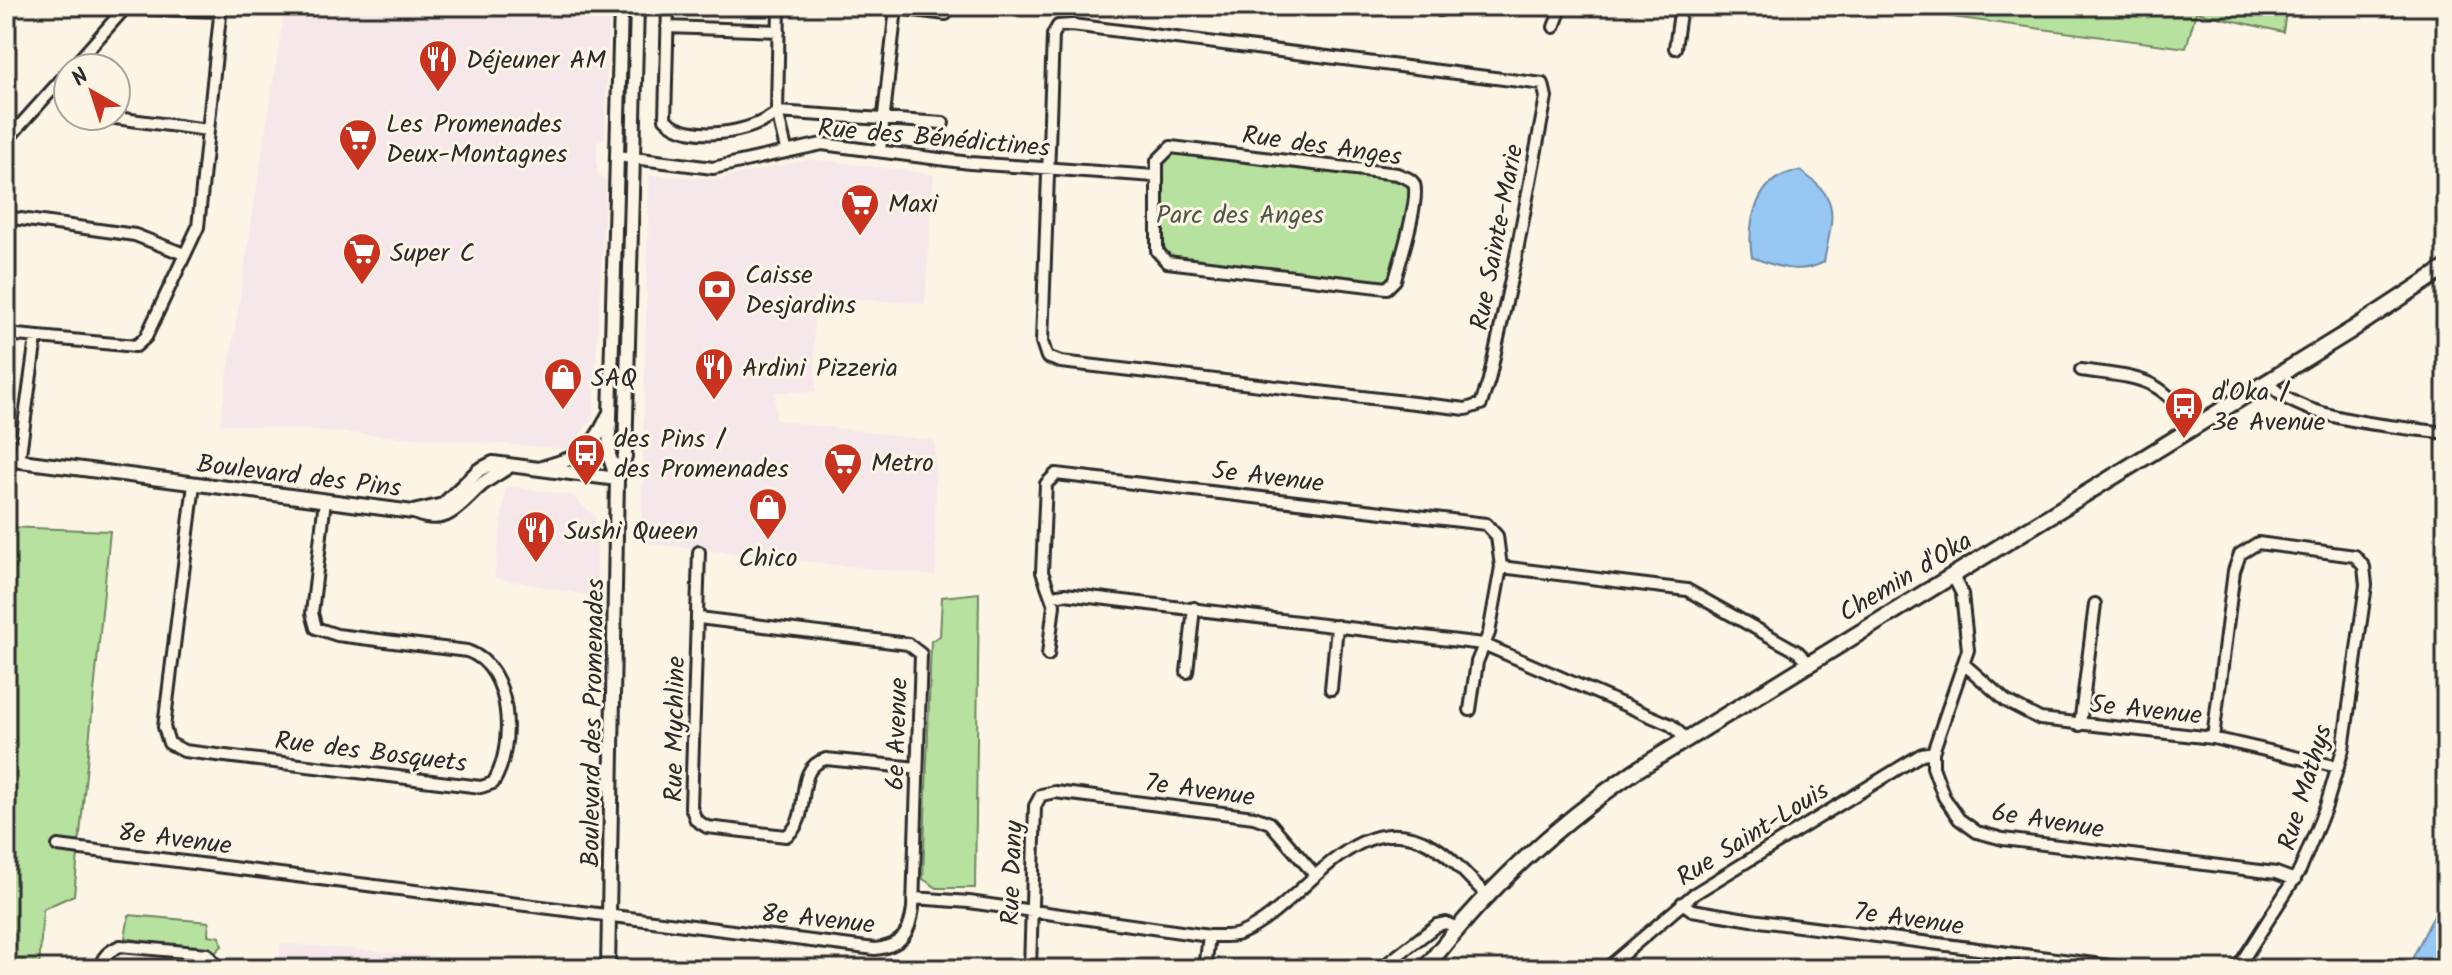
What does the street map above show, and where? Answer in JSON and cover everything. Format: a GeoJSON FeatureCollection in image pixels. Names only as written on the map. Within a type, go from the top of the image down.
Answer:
{"type":"FeatureCollection","features":[{"type":"Feature","properties":{"kind":"main road","name":"Chemin d'Oka"},"geometry":{"type":"LineString","coordinates":[[1425,969],[1487,895],[1595,799],[1686,739],[2193,429],[2446,268]]}},
{"type":"Feature","properties":{"kind":"street","name":"Boulevard des Promenades"},"geometry":{"type":"LineString","coordinates":[[617,479],[609,455],[621,6]]}},
{"type":"Feature","properties":{"kind":"street","name":"Boulevard des Promenades"},"geometry":{"type":"LineString","coordinates":[[608,969],[617,479],[625,456],[637,6]]}},
{"type":"Feature","properties":{"kind":"street"},"geometry":{"type":"LineString","coordinates":[[668,6],[665,119],[671,126],[716,132],[762,122],[777,112],[943,123]]}},
{"type":"Feature","properties":{"kind":"street"},"geometry":{"type":"LineString","coordinates":[[779,6],[777,112],[786,149]]}},
{"type":"Feature","properties":{"kind":"street"},"geometry":{"type":"LineString","coordinates":[[882,6],[946,14]]}},
{"type":"Feature","properties":{"kind":"street"},"geometry":{"type":"LineString","coordinates":[[1554,27],[1562,6]]}},
{"type":"Feature","properties":{"kind":"street"},"geometry":{"type":"LineString","coordinates":[[1675,48],[1681,6]]}},
{"type":"Feature","properties":{"kind":"street"},"geometry":{"type":"LineString","coordinates":[[6,334],[136,346],[146,337],[161,309],[198,227],[221,8],[125,8],[86,52]]}},
{"type":"Feature","properties":{"kind":"street"},"geometry":{"type":"LineString","coordinates":[[880,150],[896,8]]}},
{"type":"Feature","properties":{"kind":"street","name":"Rue Sainte-Marie"},"geometry":{"type":"LineString","coordinates":[[1072,25],[1533,81],[1543,84],[1546,97],[1489,380],[1481,404],[1466,409],[1061,362],[1047,357],[1042,342],[1048,169],[1053,35],[1058,26],[1072,25]]}},
{"type":"Feature","properties":{"kind":"street"},"geometry":{"type":"LineString","coordinates":[[667,27],[779,31]]}},
{"type":"Feature","properties":{"kind":"street"},"geometry":{"type":"LineString","coordinates":[[6,141],[52,90]]}},
{"type":"Feature","properties":{"kind":"street"},"geometry":{"type":"LineString","coordinates":[[132,120],[208,130]]}},
{"type":"Feature","properties":{"kind":"street","name":"Rue des Bénédictines"},"geometry":{"type":"LineString","coordinates":[[617,156],[718,167],[786,149],[822,144],[1048,169],[1155,176]]}},
{"type":"Feature","properties":{"kind":"street","name":"Rue des Anges"},"geometry":{"type":"LineString","coordinates":[[1171,147],[1397,174],[1411,179],[1415,186],[1414,200],[1395,280],[1387,288],[1167,262],[1157,251],[1155,176],[1157,161],[1171,147]]}},
{"type":"Feature","properties":{"kind":"street"},"geometry":{"type":"LineString","coordinates":[[6,217],[135,235],[184,254]]}},
{"type":"Feature","properties":{"kind":"street"},"geometry":{"type":"LineString","coordinates":[[13,460],[36,338]]}},
{"type":"Feature","properties":{"kind":"street"},"geometry":{"type":"LineString","coordinates":[[2081,370],[2156,384],[2171,396],[2193,429]]}},
{"type":"Feature","properties":{"kind":"street"},"geometry":{"type":"LineString","coordinates":[[2268,382],[2286,398],[2339,416],[2446,433]]}},
{"type":"Feature","properties":{"kind":"street"},"geometry":{"type":"LineString","coordinates":[[535,470],[572,459],[588,450],[610,411]]}},
{"type":"Feature","properties":{"kind":"street","name":"Boulevard des Pins"},"geometry":{"type":"LineString","coordinates":[[13,460],[413,512],[432,519],[446,515],[508,467],[535,470]]}},
{"type":"Feature","properties":{"kind":"street"},"geometry":{"type":"LineString","coordinates":[[535,470],[617,479]]}},
{"type":"Feature","properties":{"kind":"street","name":"5e Avenue"},"geometry":{"type":"LineString","coordinates":[[1052,596],[1042,572],[1046,484],[1056,474],[1486,524],[1497,536],[1501,567]]}},
{"type":"Feature","properties":{"kind":"street","name":"Rue des Bosquets"},"geometry":{"type":"LineString","coordinates":[[194,484],[164,727],[169,743],[184,751],[481,787],[493,783],[501,771],[508,710],[504,691],[481,658],[467,651],[337,635],[316,628],[312,613],[325,500]]}},
{"type":"Feature","properties":{"kind":"street","name":"Rue Mathys"},"geometry":{"type":"LineString","coordinates":[[2213,738],[2234,571],[2240,554],[2258,543],[2355,556],[2364,567],[2366,585],[2338,767],[2315,837],[2295,880],[2237,969]]}},
{"type":"Feature","properties":{"kind":"street","name":"Rue Mychline"},"geometry":{"type":"LineString","coordinates":[[699,552],[691,807],[696,820],[707,827],[786,836],[799,824],[807,771],[816,762],[826,759],[917,768]]}},
{"type":"Feature","properties":{"kind":"street"},"geometry":{"type":"LineString","coordinates":[[1470,710],[1477,662],[1489,633],[1501,567],[1687,590],[1798,652],[1809,663]]}},
{"type":"Feature","properties":{"kind":"street"},"geometry":{"type":"LineString","coordinates":[[1933,752],[1965,665],[1968,640],[1963,598],[1953,576]]}},
{"type":"Feature","properties":{"kind":"street"},"geometry":{"type":"LineString","coordinates":[[1048,655],[1052,637],[1052,596],[1065,594],[1483,644],[1671,725],[1686,739]]}},
{"type":"Feature","properties":{"kind":"street"},"geometry":{"type":"LineString","coordinates":[[2080,725],[2095,604]]}},
{"type":"Feature","properties":{"kind":"street"},"geometry":{"type":"LineString","coordinates":[[1187,672],[1194,608]]}},
{"type":"Feature","properties":{"kind":"street","name":"6e Avenue"},"geometry":{"type":"LineString","coordinates":[[699,618],[908,644],[921,654],[914,898]]}},
{"type":"Feature","properties":{"kind":"street"},"geometry":{"type":"LineString","coordinates":[[1331,689],[1337,626]]}},
{"type":"Feature","properties":{"kind":"street","name":"5e Avenue"},"geometry":{"type":"LineString","coordinates":[[1965,665],[2022,711],[2047,721],[2213,738],[2338,767]]}},
{"type":"Feature","properties":{"kind":"street","name":"6e Avenue"},"geometry":{"type":"LineString","coordinates":[[1933,752],[1935,775],[1948,804],[1964,824],[1985,835],[2276,873],[2295,880]]}},
{"type":"Feature","properties":{"kind":"street","name":"Rue Saint-Louis"},"geometry":{"type":"LineString","coordinates":[[1606,969],[1682,903],[1922,754],[1933,752]]}},
{"type":"Feature","properties":{"kind":"street","name":"7e Avenue"},"geometry":{"type":"LineString","coordinates":[[1055,792],[1254,817],[1270,823],[1315,875]]}},
{"type":"Feature","properties":{"kind":"street","name":"Rue Dany"},"geometry":{"type":"LineString","coordinates":[[1030,969],[1035,806],[1041,795],[1055,792]]}},
{"type":"Feature","properties":{"kind":"street","name":"8e Avenue"},"geometry":{"type":"LineString","coordinates":[[58,846],[875,949],[890,947],[901,941],[909,931],[914,898],[1031,910],[1209,936],[1238,934],[1257,924],[1339,855],[1367,840],[1386,836],[1420,839],[1441,852],[1487,895]]}},
{"type":"Feature","properties":{"kind":"street","name":"7e Avenue"},"geometry":{"type":"LineString","coordinates":[[1682,903],[1692,910],[1752,920],[2133,969]]}},
{"type":"Feature","properties":{"kind":"street"},"geometry":{"type":"LineString","coordinates":[[1380,969],[1437,925],[1450,923],[1458,928]]}},
{"type":"Feature","properties":{"kind":"street"},"geometry":{"type":"LineString","coordinates":[[1205,969],[1209,936]]}},
{"type":"Feature","properties":{"kind":"street"},"geometry":{"type":"LineString","coordinates":[[100,969],[101,961],[120,946],[207,954],[220,969]]}},
{"type":"Feature","properties":{"kind":"shaded area"},"geometry":{"type":"Polygon","coordinates":[[[285,6],[609,6],[605,137],[597,143],[597,172],[606,181],[593,419],[567,449],[220,424],[285,6]]]}},
{"type":"Feature","properties":{"kind":"shaded area"},"geometry":{"type":"Polygon","coordinates":[[[812,159],[934,174],[925,304],[813,296],[816,392],[775,392],[776,420],[935,441],[936,576],[641,543],[649,175],[716,179],[812,159]]]}},
{"type":"Feature","properties":{"kind":"shaded area"},"geometry":{"type":"Polygon","coordinates":[[[506,486],[571,495],[596,517],[598,597],[494,578],[506,486]]]}},
{"type":"Feature","properties":{"kind":"shaded area"},"geometry":{"type":"Polygon","coordinates":[[[280,943],[582,969],[280,969],[280,943]]]}},
{"type":"Feature","properties":{"kind":"green space"},"geometry":{"type":"Polygon","coordinates":[[[1869,6],[2287,6],[2283,32],[2196,12],[2186,48],[1869,6]]]}},
{"type":"Feature","properties":{"kind":"green space","name":"Parc des Anges"},"geometry":{"type":"Polygon","coordinates":[[[1171,147],[1397,174],[1415,186],[1401,257],[1387,288],[1167,262],[1157,251],[1157,161],[1171,147]]]}},
{"type":"Feature","properties":{"kind":"green space"},"geometry":{"type":"Polygon","coordinates":[[[6,527],[110,531],[74,895],[43,909],[39,969],[6,969],[6,527]]]}},
{"type":"Feature","properties":{"kind":"green space"},"geometry":{"type":"Polygon","coordinates":[[[979,593],[975,888],[937,888],[923,879],[931,641],[940,636],[942,597],[979,593]]]}},
{"type":"Feature","properties":{"kind":"green space"},"geometry":{"type":"Polygon","coordinates":[[[129,915],[209,922],[208,935],[220,937],[222,946],[216,952],[125,938],[129,915]]]}},
{"type":"Feature","properties":{"kind":"water"},"geometry":{"type":"Polygon","coordinates":[[[1800,171],[1814,181],[1829,200],[1831,221],[1824,262],[1797,269],[1752,257],[1751,229],[1758,202],[1774,181],[1800,171]]]}},
{"type":"Feature","properties":{"kind":"water"},"geometry":{"type":"Polygon","coordinates":[[[2446,891],[2446,969],[2407,969],[2446,891]]]}},
{"type":"Feature","properties":{"kind":"place","name":"Déjeuner AM"},"geometry":{"type":"Point","coordinates":[438,93]}},
{"type":"Feature","properties":{"kind":"place","name":"Les Promenades Deux-Montagnes"},"geometry":{"type":"Point","coordinates":[358,172]}},
{"type":"Feature","properties":{"kind":"place","name":"Maxi"},"geometry":{"type":"Point","coordinates":[860,237]}},
{"type":"Feature","properties":{"kind":"place","name":"Super C"},"geometry":{"type":"Point","coordinates":[362,286]}},
{"type":"Feature","properties":{"kind":"place","name":"Caisse Desjardins"},"geometry":{"type":"Point","coordinates":[717,323]}},
{"type":"Feature","properties":{"kind":"place","name":"Ardini Pizzeria"},"geometry":{"type":"Point","coordinates":[714,401]}},
{"type":"Feature","properties":{"kind":"place","name":"SAQ"},"geometry":{"type":"Point","coordinates":[563,411]}},
{"type":"Feature","properties":{"kind":"place","name":"d'Oka / 3e Avenue"},"geometry":{"type":"Point","coordinates":[2184,440]}},
{"type":"Feature","properties":{"kind":"place","name":"des Pins / des Promenades"},"geometry":{"type":"Point","coordinates":[586,487]}},
{"type":"Feature","properties":{"kind":"place","name":"Metro"},"geometry":{"type":"Point","coordinates":[843,496]}},
{"type":"Feature","properties":{"kind":"place","name":"Chico"},"geometry":{"type":"Point","coordinates":[768,541]}},
{"type":"Feature","properties":{"kind":"place","name":"Sushi Queen"},"geometry":{"type":"Point","coordinates":[536,564]}}]}
